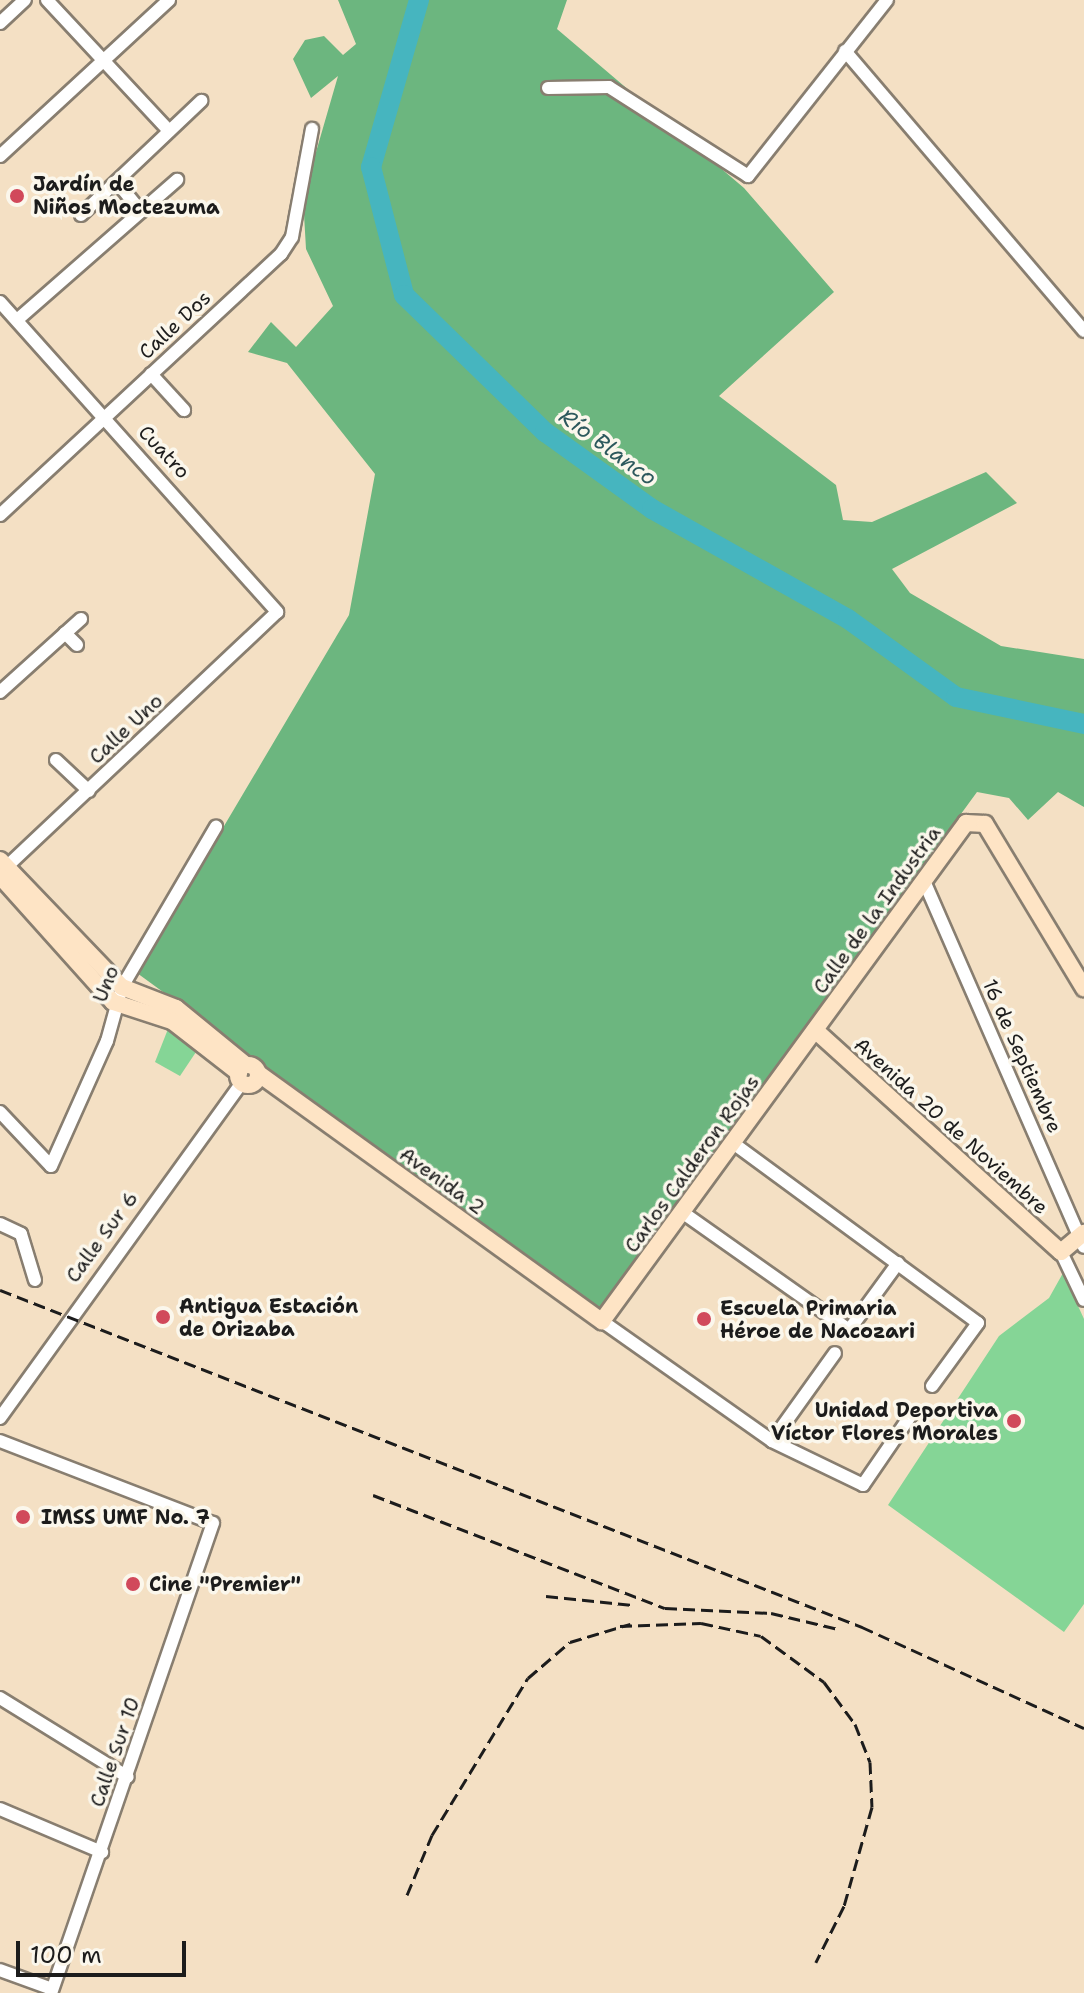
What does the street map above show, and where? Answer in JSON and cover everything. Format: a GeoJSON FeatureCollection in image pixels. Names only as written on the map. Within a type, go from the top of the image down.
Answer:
{"type":"FeatureCollection","features":[{"type":"Feature","properties":{"kind":"street"},"geometry":{"type":"LineString","coordinates":[[0,23],[25,0]]}},
{"type":"Feature","properties":{"kind":"street"},"geometry":{"type":"LineString","coordinates":[[47,0],[169,131]]}},
{"type":"Feature","properties":{"kind":"street"},"geometry":{"type":"LineString","coordinates":[[0,156],[169,0]]}},
{"type":"Feature","properties":{"kind":"street"},"geometry":{"type":"LineString","coordinates":[[548,88],[609,87],[748,176],[887,0]]}},
{"type":"Feature","properties":{"kind":"street"},"geometry":{"type":"LineString","coordinates":[[845,51],[1084,331]]}},
{"type":"Feature","properties":{"kind":"street"},"geometry":{"type":"LineString","coordinates":[[81,215],[201,101]]}},
{"type":"Feature","properties":{"kind":"street","name":"Calle Dos"},"geometry":{"type":"LineString","coordinates":[[0,515],[288,245],[312,129]]}},
{"type":"Feature","properties":{"kind":"street"},"geometry":{"type":"LineString","coordinates":[[17,320],[177,180]]}},
{"type":"Feature","properties":{"kind":"street"},"geometry":{"type":"LineString","coordinates":[[117,182],[141,212]]}},
{"type":"Feature","properties":{"kind":"street","name":"Cuatro"},"geometry":{"type":"LineString","coordinates":[[0,302],[277,612]]}},
{"type":"Feature","properties":{"kind":"street"},"geometry":{"type":"LineString","coordinates":[[151,374],[184,410]]}},
{"type":"Feature","properties":{"kind":"street","name":"Calle Uno"},"geometry":{"type":"LineString","coordinates":[[2,869],[89,791],[277,612]]}},
{"type":"Feature","properties":{"kind":"street"},"geometry":{"type":"LineString","coordinates":[[0,692],[81,619]]}},
{"type":"Feature","properties":{"kind":"street"},"geometry":{"type":"LineString","coordinates":[[65,633],[77,645]]}},
{"type":"Feature","properties":{"kind":"street"},"geometry":{"type":"LineString","coordinates":[[56,760],[89,791]]}},
{"type":"Feature","properties":{"kind":"street","name":"Calle de la Industria"},"geometry":{"type":"LineString","coordinates":[[815,1030],[966,823],[977,821],[1084,988]]}},
{"type":"Feature","properties":{"kind":"street","name":"Uno"},"geometry":{"type":"LineString","coordinates":[[0,1112],[51,1166],[107,1041],[120,993],[216,827]]}},
{"type":"Feature","properties":{"kind":"street"},"geometry":{"type":"LineString","coordinates":[[2,869],[120,993]]}},
{"type":"Feature","properties":{"kind":"street","name":"16 de Septiembre"},"geometry":{"type":"LineString","coordinates":[[924,881],[1082,1239]]}},
{"type":"Feature","properties":{"kind":"street","name":"Avenida 2"},"geometry":{"type":"LineString","coordinates":[[120,993],[176,1008],[246,1074],[602,1321]]}},
{"type":"Feature","properties":{"kind":"street","name":"Carlos Calderon Rojas"},"geometry":{"type":"LineString","coordinates":[[602,1321],[815,1030]]}},
{"type":"Feature","properties":{"kind":"street","name":"Avenida 20 de Noviembre"},"geometry":{"type":"LineString","coordinates":[[815,1030],[1061,1252]]}},
{"type":"Feature","properties":{"kind":"street","name":"Calle Sur 6"},"geometry":{"type":"LineString","coordinates":[[0,1418],[6,1392],[246,1074]]}},
{"type":"Feature","properties":{"kind":"street"},"geometry":{"type":"LineString","coordinates":[[733,1143],[978,1323],[932,1386]]}},
{"type":"Feature","properties":{"kind":"street"},"geometry":{"type":"LineString","coordinates":[[682,1212],[849,1330],[898,1263]]}},
{"type":"Feature","properties":{"kind":"street"},"geometry":{"type":"LineString","coordinates":[[0,1224],[21,1234],[35,1280]]}},
{"type":"Feature","properties":{"kind":"street"},"geometry":{"type":"LineString","coordinates":[[1082,1239],[1061,1252],[1084,1300]]}},
{"type":"Feature","properties":{"kind":"street"},"geometry":{"type":"LineString","coordinates":[[602,1321],[772,1441],[863,1485],[911,1415]]}},
{"type":"Feature","properties":{"kind":"street"},"geometry":{"type":"LineString","coordinates":[[772,1441],[835,1353]]}},
{"type":"Feature","properties":{"kind":"street","name":"Calle Sur 10"},"geometry":{"type":"LineString","coordinates":[[0,1441],[213,1523],[128,1777],[51,1991]]}},
{"type":"Feature","properties":{"kind":"street"},"geometry":{"type":"LineString","coordinates":[[0,1698],[128,1777]]}},
{"type":"Feature","properties":{"kind":"street"},"geometry":{"type":"LineString","coordinates":[[0,1809],[102,1852]]}},
{"type":"Feature","properties":{"kind":"street"},"geometry":{"type":"LineString","coordinates":[[0,1970],[51,1991]]}},
{"type":"Feature","properties":{"kind":"green space"},"geometry":{"type":"Polygon","coordinates":[[[338,0],[567,0],[557,29],[744,188],[834,292],[719,396],[836,485],[843,520],[872,522],[986,472],[1017,503],[892,569],[910,593],[1001,646],[1084,659],[1084,807],[1058,792],[1028,820],[1009,798],[977,792],[599,1310],[137,973],[349,615],[375,474],[287,363],[248,352],[271,322],[296,347],[333,306],[306,249],[303,197],[338,76],[311,98],[293,59],[305,40],[324,36],[343,55],[356,44],[338,0]]]}},
{"type":"Feature","properties":{"kind":"green space"},"geometry":{"type":"Polygon","coordinates":[[[168,1029],[198,1049],[180,1076],[155,1062],[168,1029]]]}},
{"type":"Feature","properties":{"kind":"green space","name":"Unidad Deportiva Víctor Flores Morales"},"geometry":{"type":"Polygon","coordinates":[[[1063,1273],[1084,1319],[1084,1604],[1064,1632],[888,1505],[999,1336],[1049,1298],[1063,1273]]]}},
{"type":"Feature","properties":{"kind":"waterway","name":"Río Blanco"},"geometry":{"type":"LineString","coordinates":[[419,0],[371,167],[404,295],[545,432],[652,509],[848,619],[956,697],[1084,724]]}},
{"type":"Feature","properties":{"kind":"railway"},"geometry":{"type":"LineString","coordinates":[[0,1290],[862,1627],[1084,1728]]}},
{"type":"Feature","properties":{"kind":"railway"},"geometry":{"type":"LineString","coordinates":[[373,1495],[665,1608],[771,1613],[838,1629]]}},
{"type":"Feature","properties":{"kind":"railway"},"geometry":{"type":"LineString","coordinates":[[546,1596],[633,1605]]}},
{"type":"Feature","properties":{"kind":"railway"},"geometry":{"type":"LineString","coordinates":[[620,1626],[701,1623],[761,1636],[824,1682],[855,1724],[870,1762],[872,1807],[844,1906],[816,1962]]}},
{"type":"Feature","properties":{"kind":"railway"},"geometry":{"type":"LineString","coordinates":[[407,1895],[432,1835],[528,1678],[570,1642],[630,1624]]}},
{"type":"Feature","properties":{"kind":"place","name":"Jardín de Niños Moctezuma"},"geometry":{"type":"Point","coordinates":[17,196]}},
{"type":"Feature","properties":{"kind":"place","name":"Antigua Estación de Orizaba"},"geometry":{"type":"Point","coordinates":[163,1317]}},
{"type":"Feature","properties":{"kind":"place","name":"Escuela Primaria Héroe de Nacozari"},"geometry":{"type":"Point","coordinates":[704,1319]}},
{"type":"Feature","properties":{"kind":"place","name":"Unidad Deportiva Víctor Flores Morales"},"geometry":{"type":"Point","coordinates":[1014,1421]}},
{"type":"Feature","properties":{"kind":"place","name":"IMSS UMF No. 7"},"geometry":{"type":"Point","coordinates":[23,1517]}},
{"type":"Feature","properties":{"kind":"place","name":"Cine \"Premier\""},"geometry":{"type":"Point","coordinates":[133,1584]}}]}
